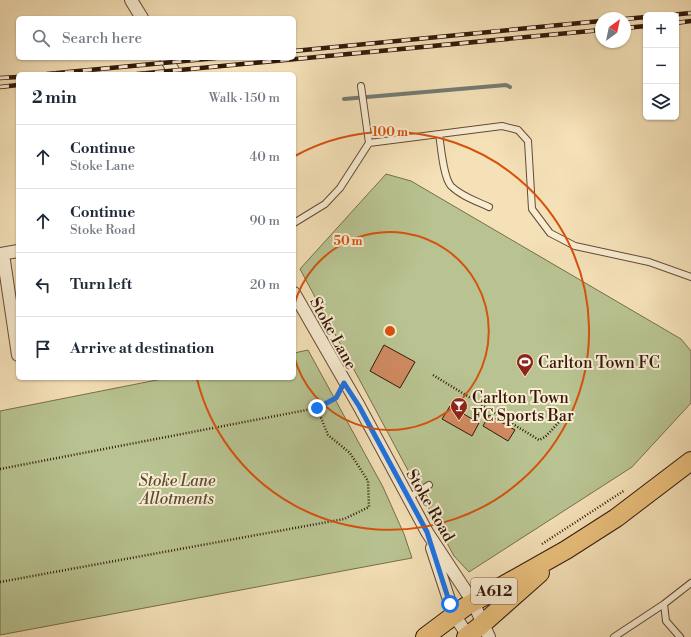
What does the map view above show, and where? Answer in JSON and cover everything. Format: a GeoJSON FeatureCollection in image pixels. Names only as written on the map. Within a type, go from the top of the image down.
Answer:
{"type":"FeatureCollection","features":[{"type":"Feature","properties":{"kind":"main road","name":"A612"},"geometry":{"type":"LineString","coordinates":[[425,637],[473,602],[566,550],[616,518],[691,462]]}},
{"type":"Feature","properties":{"kind":"main road","name":"A612"},"geometry":{"type":"LineString","coordinates":[[468,637],[487,630],[566,550]]}},
{"type":"Feature","properties":{"kind":"street"},"geometry":{"type":"LineString","coordinates":[[131,0],[141,16]]}},
{"type":"Feature","properties":{"kind":"street"},"geometry":{"type":"LineString","coordinates":[[167,60],[174,72]]}},
{"type":"Feature","properties":{"kind":"street"},"geometry":{"type":"LineString","coordinates":[[16,251],[1,254],[16,343]]}},
{"type":"Feature","properties":{"kind":"street","name":"Stoke Lane"},"geometry":{"type":"LineString","coordinates":[[296,297],[346,385]]}},
{"type":"Feature","properties":{"kind":"street","name":"Stoke Road"},"geometry":{"type":"LineString","coordinates":[[346,385],[427,532],[473,602],[487,630]]}},
{"type":"Feature","properties":{"kind":"street"},"geometry":{"type":"LineString","coordinates":[[427,532],[454,615],[468,637]]}},
{"type":"Feature","properties":{"kind":"lane"},"geometry":{"type":"LineString","coordinates":[[296,222],[325,204],[340,188],[369,143],[362,89]]}},
{"type":"Feature","properties":{"kind":"lane"},"geometry":{"type":"LineString","coordinates":[[369,143],[502,126],[518,130],[528,140],[532,208],[550,233],[575,246],[649,262],[691,277]]}},
{"type":"Feature","properties":{"kind":"lane"},"geometry":{"type":"LineString","coordinates":[[439,134],[445,170],[450,185],[462,195],[489,207]]}},
{"type":"Feature","properties":{"kind":"lane"},"geometry":{"type":"LineString","coordinates":[[408,498],[429,485]]}},
{"type":"Feature","properties":{"kind":"lane"},"geometry":{"type":"LineString","coordinates":[[614,637],[664,604],[691,583]]}},
{"type":"Feature","properties":{"kind":"lane"},"geometry":{"type":"LineString","coordinates":[[664,604],[666,621],[680,637]]}},
{"type":"Feature","properties":{"kind":"path"},"geometry":{"type":"LineString","coordinates":[[433,375],[539,440],[545,437],[564,417]]}},
{"type":"Feature","properties":{"kind":"path"},"geometry":{"type":"LineString","coordinates":[[0,469],[317,408],[336,398],[346,385]]}},
{"type":"Feature","properties":{"kind":"path"},"geometry":{"type":"LineString","coordinates":[[0,582],[344,520],[369,507],[368,481],[350,452],[328,435],[317,408]]}},
{"type":"Feature","properties":{"kind":"path"},"geometry":{"type":"LineString","coordinates":[[536,548],[632,486]]}},
{"type":"Feature","properties":{"kind":"green space","name":"Carlton Town FC"},"geometry":{"type":"Polygon","coordinates":[[[386,174],[411,181],[681,339],[691,351],[691,403],[632,467],[469,572],[454,556],[300,269],[386,174]]]}},
{"type":"Feature","properties":{"kind":"green space","name":"Stoke Lane Allotments"},"geometry":{"type":"Polygon","coordinates":[[[308,350],[383,487],[404,534],[412,558],[0,635],[0,411],[157,380],[296,380],[296,353],[308,350]]]}},
{"type":"Feature","properties":{"kind":"building"},"geometry":{"type":"Polygon","coordinates":[[[384,345],[415,362],[400,388],[370,371],[384,345]]]}},
{"type":"Feature","properties":{"kind":"building"},"geometry":{"type":"Polygon","coordinates":[[[450,406],[479,423],[472,436],[442,419],[450,406]]]}},
{"type":"Feature","properties":{"kind":"building"},"geometry":{"type":"Polygon","coordinates":[[[489,415],[515,430],[508,441],[483,426],[489,415]]]}},
{"type":"Feature","properties":{"kind":"waterway"},"geometry":{"type":"LineString","coordinates":[[344,99],[506,85],[510,87]]}},
{"type":"Feature","properties":{"kind":"railway"},"geometry":{"type":"LineString","coordinates":[[679,14],[691,13]]}},
{"type":"Feature","properties":{"kind":"railway"},"geometry":{"type":"LineString","coordinates":[[631,18],[643,17]]}},
{"type":"Feature","properties":{"kind":"railway"},"geometry":{"type":"LineString","coordinates":[[679,23],[691,21]]}},
{"type":"Feature","properties":{"kind":"railway"},"geometry":{"type":"LineString","coordinates":[[296,51],[595,22]]}},
{"type":"Feature","properties":{"kind":"railway"},"geometry":{"type":"LineString","coordinates":[[631,27],[643,26]]}},
{"type":"Feature","properties":{"kind":"railway"},"geometry":{"type":"LineString","coordinates":[[296,59],[595,31]]}},
{"type":"Feature","properties":{"kind":"railway"},"geometry":{"type":"LineString","coordinates":[[68,72],[195,60]]}},
{"type":"Feature","properties":{"kind":"railway"},"geometry":{"type":"LineString","coordinates":[[158,72],[285,60]]}},
{"type":"Feature","properties":{"kind":"railway"},"geometry":{"type":"LineString","coordinates":[[0,78],[16,77]]}},
{"type":"Feature","properties":{"kind":"railway"},"geometry":{"type":"LineString","coordinates":[[0,87],[16,85]]}},
{"type":"Feature","properties":{"kind":"place","name":"Carlton Town FC"},"geometry":{"type":"Point","coordinates":[525,377]}},
{"type":"Feature","properties":{"kind":"place","name":"Carlton Town FC Sports Bar"},"geometry":{"type":"Point","coordinates":[459,421]}},
{"type":"Feature","properties":{"kind":"route"},"geometry":{"type":"LineString","coordinates":[[317,408],[336,398],[344,383],[359,406],[427,532],[450,604]]}}]}
